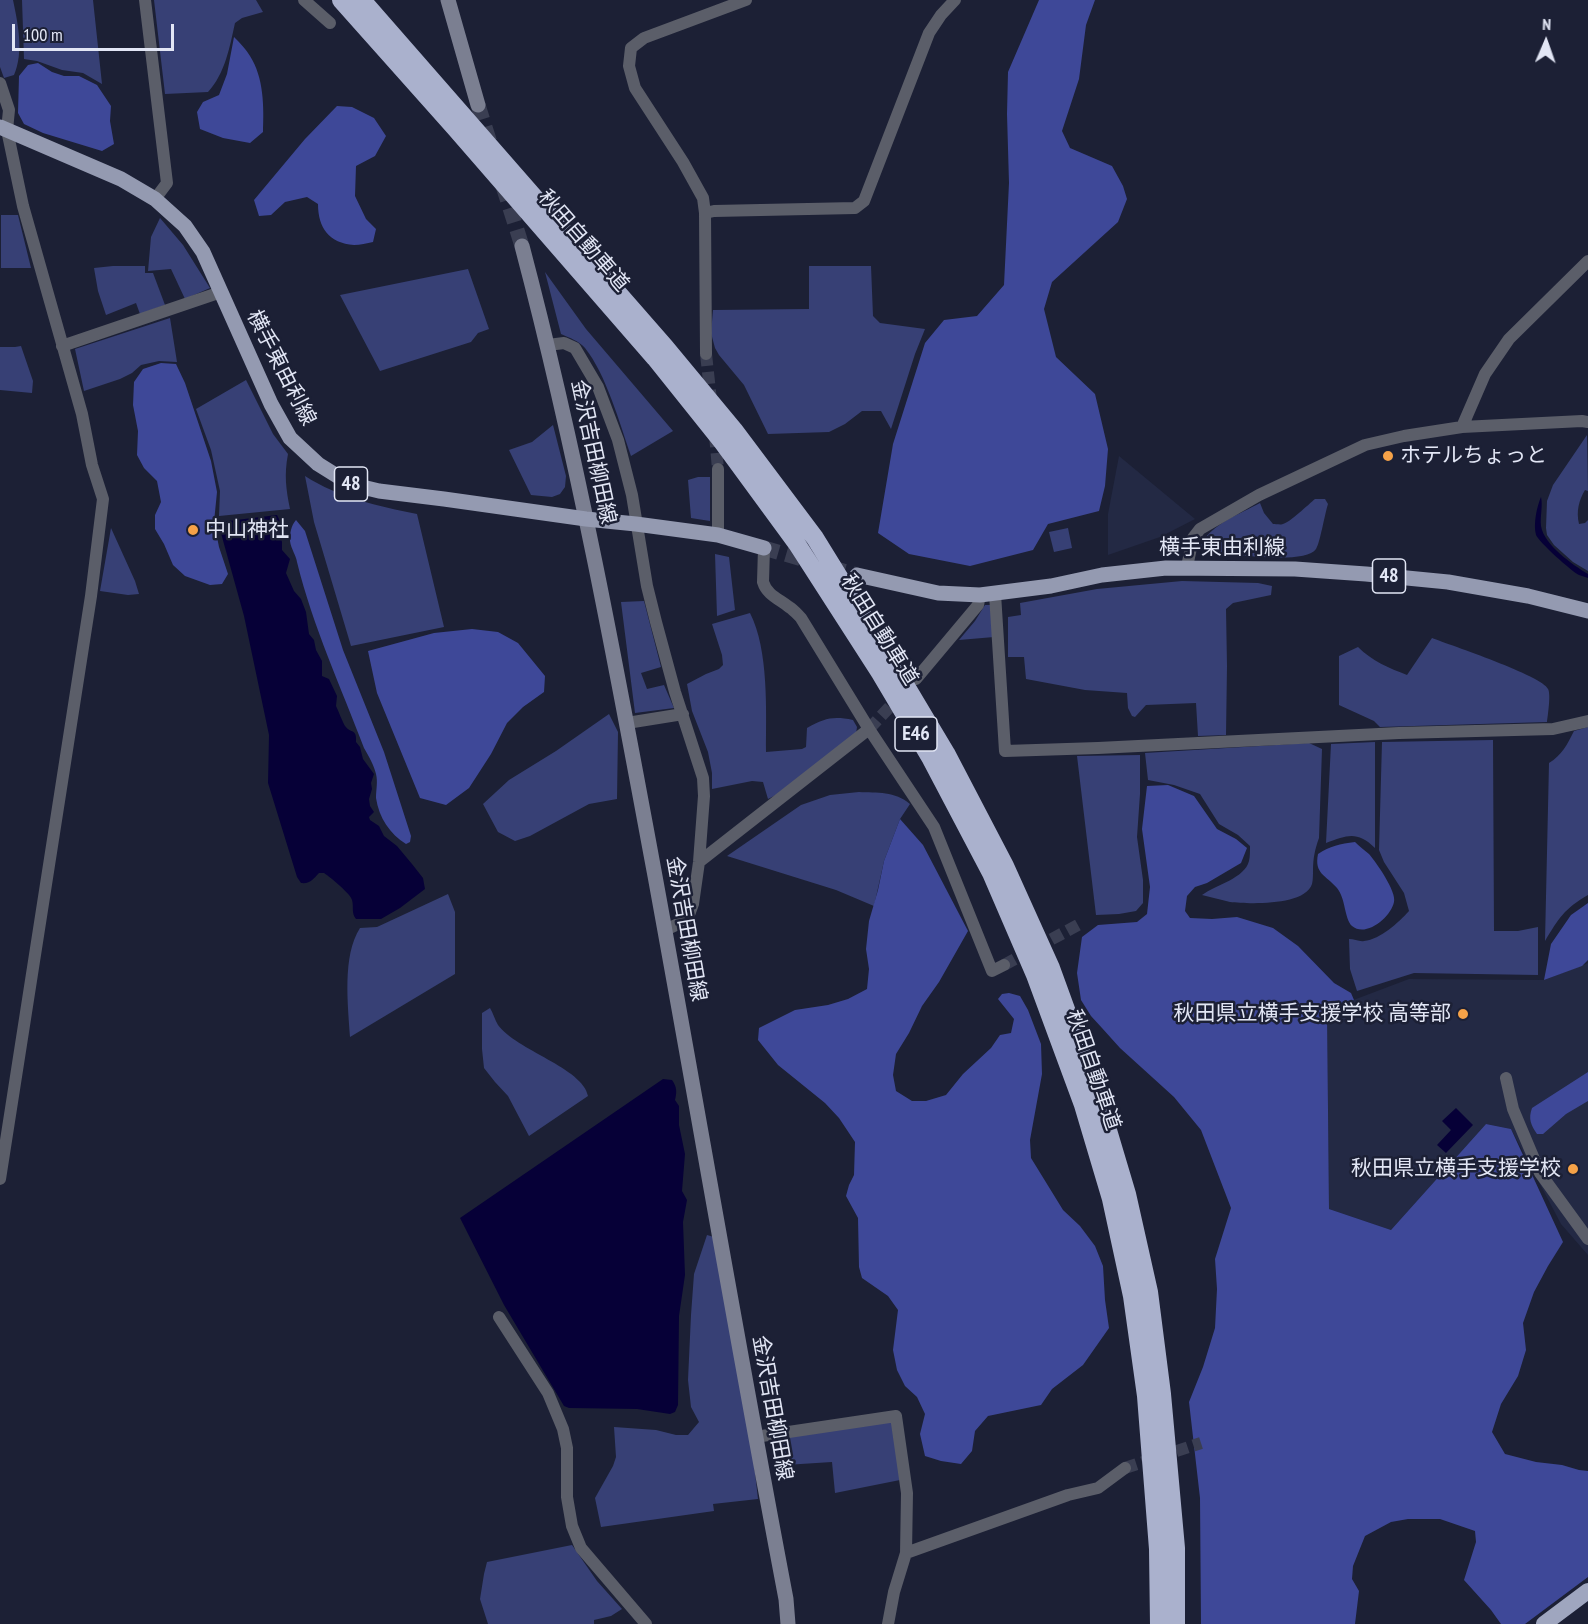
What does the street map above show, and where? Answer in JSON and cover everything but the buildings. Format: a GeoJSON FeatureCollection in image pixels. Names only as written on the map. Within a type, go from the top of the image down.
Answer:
{"type":"FeatureCollection","features":[{"type":"Feature","properties":{"kind":"highway","name":"秋田自動車道"},"geometry":{"type":"LineString","coordinates":[[341,0],[655,358],[723,443],[797,543],[880,673],[931,759],[991,873],[1035,975],[1079,1095],[1111,1199],[1132,1296],[1146,1396],[1158,1549],[1159,1624]]}},
{"type":"Feature","properties":{"kind":"highway","name":"秋田自動車道"},"geometry":{"type":"LineString","coordinates":[[362,0],[674,357],[734,430],[815,538],[946,753],[1005,866],[1051,968],[1099,1100],[1127,1194],[1149,1292],[1162,1394],[1176,1548],[1176,1624]]}},
{"type":"Feature","properties":{"kind":"highway"},"geometry":{"type":"LineString","coordinates":[[1544,1624],[1588,1591]]}},
{"type":"Feature","properties":{"kind":"main road"},"geometry":{"type":"LineString","coordinates":[[448,0],[478,105]]}},
{"type":"Feature","properties":{"kind":"main road","name":"横手東由利線"},"geometry":{"type":"LineString","coordinates":[[3,128],[121,179],[154,200],[185,226],[203,252],[275,412],[290,438],[318,464],[350,483],[379,491],[718,535],[764,548]]}},
{"type":"Feature","properties":{"kind":"main road","name":"金沢吉田柳田線"},"geometry":{"type":"LineString","coordinates":[[522,246],[548,345],[627,723],[786,1599],[788,1624]]}},
{"type":"Feature","properties":{"kind":"main road","name":"横手東由利線"},"geometry":{"type":"LineString","coordinates":[[857,575],[938,593],[980,595],[1051,586],[1102,575],[1166,568],[1294,569],[1448,582],[1528,596],[1588,610]]}},
{"type":"Feature","properties":{"kind":"street"},"geometry":{"type":"LineString","coordinates":[[145,0],[167,183],[154,200]]}},
{"type":"Feature","properties":{"kind":"street"},"geometry":{"type":"LineString","coordinates":[[304,0],[330,23]]}},
{"type":"Feature","properties":{"kind":"street"},"geometry":{"type":"LineString","coordinates":[[706,354],[703,198],[683,162],[635,88],[629,66],[631,48],[644,38],[746,0]]}},
{"type":"Feature","properties":{"kind":"street"},"geometry":{"type":"LineString","coordinates":[[705,213],[855,208],[860,205],[864,201],[929,33],[955,0]]}},
{"type":"Feature","properties":{"kind":"street"},"geometry":{"type":"LineString","coordinates":[[0,83],[9,110],[3,128],[82,414],[92,465],[103,499],[91,596],[0,1179]]}},
{"type":"Feature","properties":{"kind":"street"},"geometry":{"type":"LineString","coordinates":[[1462,427],[1485,374],[1509,339],[1588,261]]}},
{"type":"Feature","properties":{"kind":"street"},"geometry":{"type":"LineString","coordinates":[[62,346],[221,292]]}},
{"type":"Feature","properties":{"kind":"street"},"geometry":{"type":"LineString","coordinates":[[548,345],[564,343],[575,348],[598,387],[618,440],[632,495],[647,585],[656,622],[702,778],[704,796],[693,904],[687,920],[665,930]]}},
{"type":"Feature","properties":{"kind":"street"},"geometry":{"type":"LineString","coordinates":[[1187,567],[1193,538],[1200,529],[1259,495],[1365,445],[1462,427],[1588,422]]}},
{"type":"Feature","properties":{"kind":"street"},"geometry":{"type":"LineString","coordinates":[[718,469],[718,535]]}},
{"type":"Feature","properties":{"kind":"street"},"geometry":{"type":"LineString","coordinates":[[764,548],[763,582],[768,592],[801,618],[869,729],[934,827],[992,971],[1004,965]]}},
{"type":"Feature","properties":{"kind":"street"},"geometry":{"type":"LineString","coordinates":[[995,594],[1005,751],[1399,733],[1552,729],[1588,721]]}},
{"type":"Feature","properties":{"kind":"street"},"geometry":{"type":"LineString","coordinates":[[916,679],[978,605],[980,595]]}},
{"type":"Feature","properties":{"kind":"street"},"geometry":{"type":"LineString","coordinates":[[627,723],[683,714]]}},
{"type":"Feature","properties":{"kind":"street"},"geometry":{"type":"LineString","coordinates":[[699,862],[869,729]]}},
{"type":"Feature","properties":{"kind":"street"},"geometry":{"type":"LineString","coordinates":[[1506,1078],[1513,1108],[1540,1173],[1588,1239]]}},
{"type":"Feature","properties":{"kind":"street"},"geometry":{"type":"LineString","coordinates":[[499,1317],[548,1393],[563,1429],[567,1448],[567,1497],[572,1527],[581,1548],[646,1624]]}},
{"type":"Feature","properties":{"kind":"street"},"geometry":{"type":"LineString","coordinates":[[755,1437],[897,1416],[907,1493],[906,1552],[894,1592],[888,1624]]}},
{"type":"Feature","properties":{"kind":"street"},"geometry":{"type":"LineString","coordinates":[[906,1552],[1068,1495],[1098,1488],[1125,1468]]}},
{"type":"Feature","properties":{"kind":"shaded area"},"geometry":{"type":"Polygon","coordinates":[[[0,0],[13,0],[19,38],[19,57],[14,75],[4,78],[0,67],[0,0]]]}},
{"type":"Feature","properties":{"kind":"shaded area"},"geometry":{"type":"Polygon","coordinates":[[[22,0],[93,0],[102,84],[83,73],[62,70],[24,59],[22,0]]]}},
{"type":"Feature","properties":{"kind":"shaded area"},"geometry":{"type":"Polygon","coordinates":[[[154,0],[256,0],[263,12],[242,18],[235,23],[223,68],[208,92],[165,94],[154,0]]]}},
{"type":"Feature","properties":{"kind":"shaded area"},"geometry":{"type":"Polygon","coordinates":[[[1039,0],[1095,0],[1086,25],[1079,79],[1062,131],[1070,148],[1112,166],[1127,199],[1118,222],[1052,282],[1044,309],[1056,357],[1095,394],[1108,449],[1105,486],[1099,511],[1048,524],[1033,550],[970,566],[909,554],[878,533],[893,444],[925,343],[944,320],[977,316],[1004,285],[1009,183],[1008,72],[1039,0]]]}},
{"type":"Feature","properties":{"kind":"shaded area"},"geometry":{"type":"Polygon","coordinates":[[[234,37],[247,51],[255,65],[262,93],[263,132],[250,143],[223,138],[200,129],[197,112],[203,102],[219,95],[227,74],[234,37]]]}},
{"type":"Feature","properties":{"kind":"shaded area"},"geometry":{"type":"Polygon","coordinates":[[[38,63],[52,72],[64,76],[79,76],[97,85],[111,106],[110,121],[114,144],[102,151],[43,133],[24,124],[18,113],[19,76],[28,65],[38,63]]]}},
{"type":"Feature","properties":{"kind":"shaded area"},"geometry":{"type":"Polygon","coordinates":[[[337,106],[352,107],[374,118],[386,136],[375,156],[356,166],[355,196],[366,219],[376,229],[373,242],[345,244],[332,237],[320,220],[318,204],[307,197],[285,202],[271,215],[259,216],[254,200],[305,139],[337,106]]]}},
{"type":"Feature","properties":{"kind":"shaded area"},"geometry":{"type":"Polygon","coordinates":[[[1,215],[18,215],[31,268],[1,268],[1,215]]]}},
{"type":"Feature","properties":{"kind":"shaded area"},"geometry":{"type":"Polygon","coordinates":[[[160,218],[183,245],[210,288],[185,299],[171,269],[148,271],[151,237],[160,218]]]}},
{"type":"Feature","properties":{"kind":"shaded area"},"geometry":{"type":"Polygon","coordinates":[[[145,266],[145,273],[153,273],[165,305],[140,314],[136,303],[106,315],[98,291],[94,268],[145,266]]]}},
{"type":"Feature","properties":{"kind":"shaded area"},"geometry":{"type":"Polygon","coordinates":[[[809,266],[871,266],[873,316],[880,323],[925,329],[891,429],[881,411],[862,411],[845,424],[829,432],[768,434],[744,385],[715,348],[711,333],[713,310],[809,309],[809,266]]]}},
{"type":"Feature","properties":{"kind":"shaded area"},"geometry":{"type":"Polygon","coordinates":[[[468,269],[489,329],[478,333],[471,342],[380,371],[340,295],[468,269]]]}},
{"type":"Feature","properties":{"kind":"shaded area"},"geometry":{"type":"Polygon","coordinates":[[[545,272],[586,329],[673,431],[631,456],[600,371],[580,343],[561,334],[545,272]]]}},
{"type":"Feature","properties":{"kind":"shaded area"},"geometry":{"type":"Polygon","coordinates":[[[170,318],[177,362],[159,361],[141,365],[120,379],[84,391],[75,349],[170,318]]]}},
{"type":"Feature","properties":{"kind":"shaded area"},"geometry":{"type":"Polygon","coordinates":[[[21,346],[33,381],[32,393],[0,390],[0,347],[21,346]]]}},
{"type":"Feature","properties":{"kind":"shaded area"},"geometry":{"type":"Polygon","coordinates":[[[161,363],[176,364],[185,383],[211,461],[217,492],[214,522],[228,574],[222,584],[210,585],[185,576],[173,565],[155,529],[155,515],[161,502],[157,481],[144,468],[137,455],[138,431],[133,405],[134,382],[143,369],[161,363]]]}},
{"type":"Feature","properties":{"kind":"shaded area"},"geometry":{"type":"Polygon","coordinates":[[[246,380],[273,434],[288,454],[286,482],[290,509],[219,516],[220,491],[211,450],[196,409],[246,380]]]}},
{"type":"Feature","properties":{"kind":"shaded area"},"geometry":{"type":"Polygon","coordinates":[[[553,425],[566,476],[565,487],[560,494],[552,497],[531,495],[509,450],[532,442],[553,425]]]}},
{"type":"Feature","properties":{"kind":"shaded area"},"geometry":{"type":"Polygon","coordinates":[[[1587,435],[1588,491],[1585,490],[1581,498],[1578,515],[1579,524],[1588,520],[1588,571],[1573,562],[1554,545],[1547,535],[1546,528],[1547,501],[1553,485],[1587,435]]]}},
{"type":"Feature","properties":{"kind":"shaded area"},"geometry":{"type":"Polygon","coordinates":[[[1119,456],[1195,519],[1160,537],[1108,555],[1108,514],[1119,456]]]}},
{"type":"Feature","properties":{"kind":"shaded area"},"geometry":{"type":"Polygon","coordinates":[[[305,476],[345,496],[417,514],[444,627],[351,646],[314,522],[305,476]]]}},
{"type":"Feature","properties":{"kind":"shaded area"},"geometry":{"type":"Polygon","coordinates":[[[710,477],[710,521],[691,518],[688,480],[710,477]]]}},
{"type":"Feature","properties":{"kind":"shaded area"},"geometry":{"type":"Polygon","coordinates":[[[1541,497],[1541,526],[1547,540],[1567,560],[1588,574],[1588,578],[1569,568],[1538,539],[1535,526],[1541,497]]]}},
{"type":"Feature","properties":{"kind":"shaded area"},"geometry":{"type":"Polygon","coordinates":[[[1315,499],[1325,499],[1328,504],[1318,546],[1309,554],[1280,558],[1202,550],[1201,545],[1219,525],[1260,503],[1264,513],[1273,524],[1281,524],[1286,523],[1315,499]]]}},
{"type":"Feature","properties":{"kind":"shaded area"},"geometry":{"type":"Polygon","coordinates":[[[277,515],[284,529],[280,535],[282,550],[290,559],[286,573],[306,612],[309,634],[314,640],[322,661],[322,676],[329,679],[337,696],[336,706],[343,722],[355,733],[363,759],[374,774],[369,799],[374,812],[369,817],[370,820],[379,826],[384,836],[397,846],[423,878],[425,889],[381,919],[356,919],[351,897],[324,873],[319,873],[310,882],[301,883],[297,877],[268,783],[269,735],[244,616],[219,526],[220,522],[277,515]]]}},
{"type":"Feature","properties":{"kind":"shaded area"},"geometry":{"type":"Polygon","coordinates":[[[296,520],[305,531],[343,650],[384,752],[411,836],[410,842],[406,844],[390,830],[380,812],[376,798],[375,771],[311,610],[290,541],[291,529],[296,520]]]}},
{"type":"Feature","properties":{"kind":"shaded area"},"geometry":{"type":"Polygon","coordinates":[[[111,528],[139,594],[128,595],[100,591],[111,528]]]}},
{"type":"Feature","properties":{"kind":"shaded area"},"geometry":{"type":"Polygon","coordinates":[[[1068,528],[1072,548],[1054,552],[1049,532],[1068,528]]]}},
{"type":"Feature","properties":{"kind":"shaded area"},"geometry":{"type":"Polygon","coordinates":[[[715,554],[729,557],[735,610],[717,616],[715,554]]]}},
{"type":"Feature","properties":{"kind":"shaded area"},"geometry":{"type":"Polygon","coordinates":[[[1182,581],[1258,583],[1272,586],[1271,595],[1233,603],[1226,609],[1226,735],[1198,736],[1196,703],[1146,705],[1135,717],[1128,708],[1127,693],[1085,690],[1026,679],[1024,657],[1008,657],[1008,617],[1021,615],[1020,603],[1097,589],[1182,581]]]}},
{"type":"Feature","properties":{"kind":"shaded area"},"geometry":{"type":"Polygon","coordinates":[[[644,601],[661,667],[641,673],[647,689],[664,685],[674,708],[635,713],[621,602],[644,601]]]}},
{"type":"Feature","properties":{"kind":"shaded area"},"geometry":{"type":"Polygon","coordinates":[[[985,605],[994,605],[994,637],[959,640],[975,621],[985,605]]]}},
{"type":"Feature","properties":{"kind":"shaded area"},"geometry":{"type":"Polygon","coordinates":[[[750,613],[761,645],[763,662],[766,752],[806,747],[807,728],[824,720],[840,718],[853,720],[857,727],[856,734],[788,789],[768,799],[763,782],[752,781],[712,789],[708,752],[692,711],[687,684],[723,665],[712,624],[750,613]]]}},
{"type":"Feature","properties":{"kind":"shaded area"},"geometry":{"type":"Polygon","coordinates":[[[472,629],[498,632],[518,643],[545,676],[544,692],[523,707],[507,723],[491,754],[469,788],[446,805],[420,798],[377,693],[368,651],[434,633],[472,629]]]}},
{"type":"Feature","properties":{"kind":"shaded area"},"geometry":{"type":"Polygon","coordinates":[[[1432,638],[1514,669],[1542,683],[1549,692],[1547,722],[1380,727],[1374,721],[1339,705],[1339,656],[1358,647],[1387,667],[1407,675],[1432,638]]]}},
{"type":"Feature","properties":{"kind":"shaded area"},"geometry":{"type":"Polygon","coordinates":[[[609,714],[618,732],[617,799],[589,804],[530,836],[515,841],[498,832],[483,804],[509,780],[609,714]]]}},
{"type":"Feature","properties":{"kind":"shaded area"},"geometry":{"type":"Polygon","coordinates":[[[1588,727],[1588,895],[1563,915],[1545,941],[1549,763],[1564,749],[1574,731],[1588,727]]]}},
{"type":"Feature","properties":{"kind":"shaded area"},"geometry":{"type":"Polygon","coordinates":[[[1493,740],[1494,931],[1518,931],[1538,927],[1538,975],[1414,973],[1357,991],[1350,969],[1349,939],[1362,941],[1377,937],[1409,911],[1404,893],[1379,850],[1382,742],[1493,740]]]}},
{"type":"Feature","properties":{"kind":"shaded area"},"geometry":{"type":"Polygon","coordinates":[[[1375,742],[1375,848],[1363,839],[1352,836],[1326,843],[1331,744],[1375,742]]]}},
{"type":"Feature","properties":{"kind":"shaded area"},"geometry":{"type":"Polygon","coordinates":[[[1309,743],[1322,749],[1319,838],[1315,850],[1312,884],[1299,896],[1276,902],[1230,902],[1202,895],[1242,872],[1249,861],[1250,846],[1238,835],[1219,824],[1200,794],[1174,785],[1148,780],[1145,753],[1309,743]]]}},
{"type":"Feature","properties":{"kind":"shaded area"},"geometry":{"type":"Polygon","coordinates":[[[1140,755],[1137,837],[1143,880],[1143,903],[1136,911],[1096,915],[1077,756],[1140,755]]]}},
{"type":"Feature","properties":{"kind":"shaded area"},"geometry":{"type":"Polygon","coordinates":[[[1168,785],[1194,796],[1217,829],[1247,848],[1241,863],[1207,883],[1195,887],[1187,896],[1185,911],[1190,918],[1237,917],[1273,928],[1298,946],[1334,983],[1351,993],[1354,1000],[1327,1010],[1329,1209],[1391,1230],[1486,1124],[1511,1129],[1563,1242],[1534,1292],[1523,1323],[1526,1350],[1518,1376],[1501,1404],[1492,1432],[1505,1454],[1588,1471],[1588,1577],[1525,1624],[1501,1624],[1464,1580],[1476,1542],[1475,1531],[1440,1519],[1408,1519],[1391,1522],[1365,1536],[1353,1566],[1352,1579],[1359,1591],[1355,1624],[1201,1624],[1200,1498],[1189,1402],[1215,1328],[1217,1289],[1215,1259],[1231,1208],[1201,1130],[1174,1097],[1120,1048],[1091,1016],[1081,1000],[1077,973],[1082,937],[1098,925],[1137,922],[1147,914],[1150,887],[1142,829],[1147,786],[1168,785]]]}},
{"type":"Feature","properties":{"kind":"shaded area"},"geometry":{"type":"Polygon","coordinates":[[[859,792],[892,795],[910,804],[900,819],[884,861],[874,906],[836,890],[727,856],[801,805],[830,795],[859,792]]]}},
{"type":"Feature","properties":{"kind":"shaded area"},"geometry":{"type":"Polygon","coordinates":[[[900,819],[923,845],[968,931],[939,982],[922,1006],[896,1054],[893,1075],[896,1091],[912,1101],[926,1101],[946,1095],[963,1074],[991,1048],[1000,1035],[1011,1033],[1014,1019],[998,999],[1002,994],[1009,993],[1020,996],[1041,1044],[1042,1074],[1030,1140],[1031,1158],[1063,1210],[1080,1226],[1095,1246],[1103,1266],[1109,1328],[1083,1365],[1052,1389],[1041,1405],[988,1416],[975,1431],[972,1451],[961,1464],[925,1456],[920,1434],[925,1414],[917,1397],[905,1386],[897,1370],[893,1350],[898,1310],[888,1296],[862,1278],[859,1267],[858,1218],[846,1196],[854,1175],[855,1142],[839,1118],[825,1103],[778,1065],[758,1040],[759,1028],[795,1010],[828,1005],[848,999],[867,989],[869,969],[866,949],[869,921],[884,861],[900,819]]]}},
{"type":"Feature","properties":{"kind":"shaded area"},"geometry":{"type":"Polygon","coordinates":[[[1355,842],[1376,863],[1394,897],[1388,914],[1371,928],[1358,929],[1349,923],[1340,892],[1319,870],[1317,861],[1318,854],[1327,849],[1355,842]]]}},
{"type":"Feature","properties":{"kind":"shaded area"},"geometry":{"type":"Polygon","coordinates":[[[448,894],[455,912],[455,974],[350,1037],[348,966],[354,939],[360,928],[377,927],[448,894]]]}},
{"type":"Feature","properties":{"kind":"shaded area"},"geometry":{"type":"Polygon","coordinates":[[[1588,903],[1588,960],[1582,966],[1544,980],[1551,944],[1571,915],[1588,903]]]}},
{"type":"Feature","properties":{"kind":"shaded area","name":"秋田県立横手支援学校"},"geometry":{"type":"Polygon","coordinates":[[[1588,963],[1588,1255],[1561,1224],[1511,1129],[1486,1124],[1391,1230],[1329,1209],[1327,1010],[1409,979],[1544,980],[1588,963]]]}},
{"type":"Feature","properties":{"kind":"shaded area"},"geometry":{"type":"Polygon","coordinates":[[[490,1008],[498,1025],[507,1034],[574,1077],[583,1086],[588,1096],[529,1136],[508,1096],[484,1068],[482,1013],[490,1008]]]}},
{"type":"Feature","properties":{"kind":"shaded area"},"geometry":{"type":"Polygon","coordinates":[[[1588,1072],[1588,1101],[1566,1114],[1543,1134],[1537,1134],[1531,1122],[1532,1108],[1588,1072]]]}},
{"type":"Feature","properties":{"kind":"shaded area"},"geometry":{"type":"Polygon","coordinates":[[[663,1079],[672,1080],[676,1087],[675,1100],[679,1106],[679,1125],[685,1154],[682,1191],[687,1200],[683,1222],[685,1275],[679,1316],[678,1405],[675,1412],[670,1414],[637,1409],[569,1408],[564,1406],[504,1305],[460,1218],[663,1079]]]}},
{"type":"Feature","properties":{"kind":"shaded area"},"geometry":{"type":"Polygon","coordinates":[[[1456,1108],[1473,1125],[1446,1153],[1437,1145],[1451,1130],[1442,1121],[1456,1108]]]}},
{"type":"Feature","properties":{"kind":"shaded area"},"geometry":{"type":"Polygon","coordinates":[[[707,1235],[714,1237],[754,1464],[758,1499],[713,1504],[714,1511],[601,1527],[595,1498],[616,1457],[614,1427],[688,1435],[699,1422],[691,1407],[688,1380],[694,1274],[707,1235]]]}},
{"type":"Feature","properties":{"kind":"shaded area"},"geometry":{"type":"Polygon","coordinates":[[[894,1420],[900,1480],[835,1493],[832,1462],[785,1465],[781,1438],[894,1420]]]}},
{"type":"Feature","properties":{"kind":"shaded area"},"geometry":{"type":"Polygon","coordinates":[[[572,1545],[597,1581],[622,1609],[611,1616],[594,1620],[594,1624],[488,1624],[480,1599],[487,1562],[572,1545]]]}},
{"type":"Feature","properties":{"kind":"tunnel"},"geometry":{"type":"LineString","coordinates":[[478,105],[491,146]]}},
{"type":"Feature","properties":{"kind":"tunnel"},"geometry":{"type":"LineString","coordinates":[[503,186],[522,246]]}},
{"type":"Feature","properties":{"kind":"tunnel"},"geometry":{"type":"LineString","coordinates":[[706,354],[711,400]]}},
{"type":"Feature","properties":{"kind":"tunnel"},"geometry":{"type":"LineString","coordinates":[[715,435],[718,469]]}},
{"type":"Feature","properties":{"kind":"tunnel"},"geometry":{"type":"LineString","coordinates":[[764,548],[857,575]]}},
{"type":"Feature","properties":{"kind":"tunnel"},"geometry":{"type":"LineString","coordinates":[[869,729],[901,695]]}},
{"type":"Feature","properties":{"kind":"tunnel"},"geometry":{"type":"LineString","coordinates":[[1004,965],[1078,925]]}},
{"type":"Feature","properties":{"kind":"tunnel"},"geometry":{"type":"LineString","coordinates":[[1125,1468],[1201,1443]]}},
{"type":"Feature","properties":{"kind":"place","name":"ホテルちょっと"},"geometry":{"type":"Point","coordinates":[1388,456]}},
{"type":"Feature","properties":{"kind":"place","name":"中山神社"},"geometry":{"type":"Point","coordinates":[193,530]}},
{"type":"Feature","properties":{"kind":"place","name":"秋田県立横手支援学校 高等部"},"geometry":{"type":"Point","coordinates":[1463,1014]}},
{"type":"Feature","properties":{"kind":"place","name":"秋田県立横手支援学校"},"geometry":{"type":"Point","coordinates":[1573,1169]}}]}
